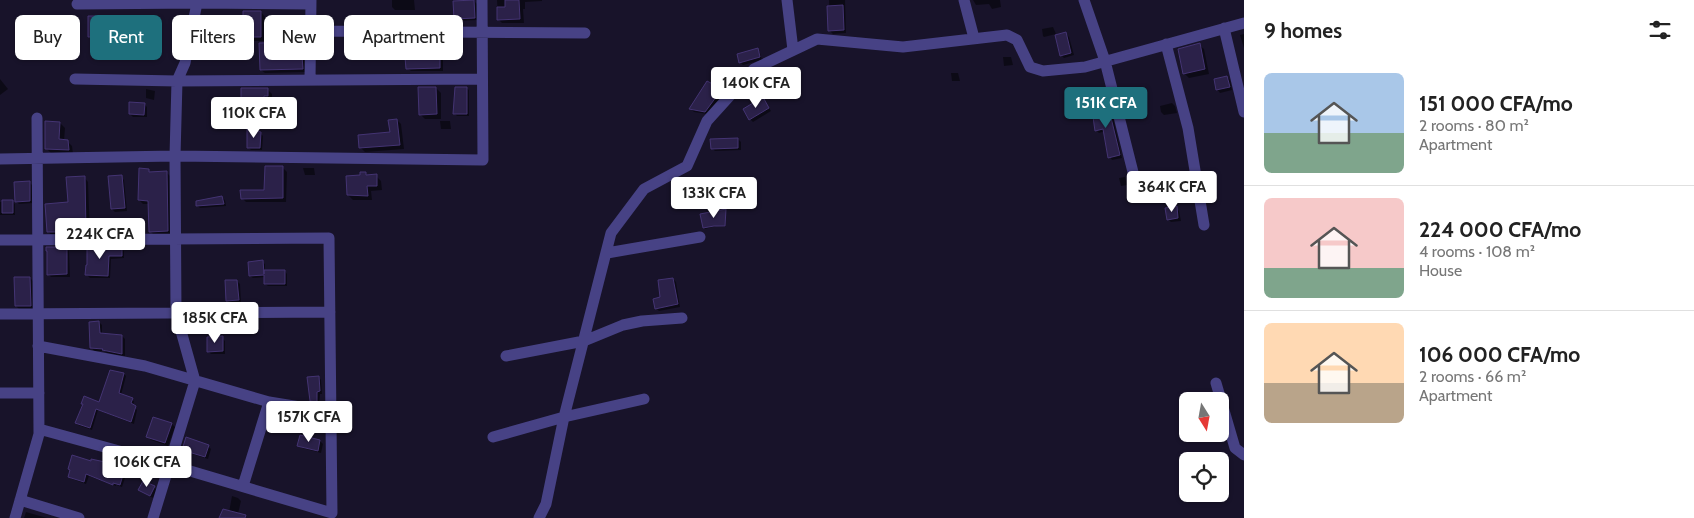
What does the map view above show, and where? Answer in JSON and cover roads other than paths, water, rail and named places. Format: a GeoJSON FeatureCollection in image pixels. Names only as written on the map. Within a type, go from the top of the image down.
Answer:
{"type":"FeatureCollection","features":[{"type":"Feature","properties":{"kind":"street"},"geometry":{"type":"LineString","coordinates":[[0,159],[37,160],[175,156],[483,160],[482,0]]}},
{"type":"Feature","properties":{"kind":"street"},"geometry":{"type":"LineString","coordinates":[[787,0],[793,50]]}},
{"type":"Feature","properties":{"kind":"street"},"geometry":{"type":"LineString","coordinates":[[964,0],[974,38]]}},
{"type":"Feature","properties":{"kind":"street"},"geometry":{"type":"LineString","coordinates":[[1084,0],[1105,61],[1138,192]]}},
{"type":"Feature","properties":{"kind":"street"},"geometry":{"type":"LineString","coordinates":[[153,518],[195,381],[176,313],[175,156],[177,81],[185,63],[197,2]]}},
{"type":"Feature","properties":{"kind":"street"},"geometry":{"type":"LineString","coordinates":[[77,4],[310,2],[310,15]]}},
{"type":"Feature","properties":{"kind":"street"},"geometry":{"type":"LineString","coordinates":[[539,518],[546,504],[564,417],[611,232],[644,189],[687,166],[707,121],[754,68],[817,39],[903,47],[1007,35],[1017,40],[1030,67],[1043,71],[1085,68],[1244,22]]}},
{"type":"Feature","properties":{"kind":"street"},"geometry":{"type":"LineString","coordinates":[[1224,28],[1244,112]]}},
{"type":"Feature","properties":{"kind":"street"},"geometry":{"type":"LineString","coordinates":[[334,31],[585,33]]}},
{"type":"Feature","properties":{"kind":"street"},"geometry":{"type":"LineString","coordinates":[[1166,44],[1188,128],[1204,225]]}},
{"type":"Feature","properties":{"kind":"street"},"geometry":{"type":"LineString","coordinates":[[310,60],[310,80]]}},
{"type":"Feature","properties":{"kind":"street"},"geometry":{"type":"LineString","coordinates":[[75,79],[177,81],[482,79]]}},
{"type":"Feature","properties":{"kind":"street"},"geometry":{"type":"LineString","coordinates":[[15,518],[39,434],[37,118]]}},
{"type":"Feature","properties":{"kind":"street"},"geometry":{"type":"LineString","coordinates":[[0,240],[329,238],[332,513],[39,429]]}},
{"type":"Feature","properties":{"kind":"street"},"geometry":{"type":"LineString","coordinates":[[606,253],[700,238]]}},
{"type":"Feature","properties":{"kind":"street"},"geometry":{"type":"LineString","coordinates":[[0,314],[330,312]]}},
{"type":"Feature","properties":{"kind":"street"},"geometry":{"type":"LineString","coordinates":[[506,356],[584,341],[623,325],[642,321],[682,318]]}},
{"type":"Feature","properties":{"kind":"street"},"geometry":{"type":"LineString","coordinates":[[38,346],[145,366],[269,402],[331,412]]}},
{"type":"Feature","properties":{"kind":"street"},"geometry":{"type":"LineString","coordinates":[[1216,383],[1235,448],[1244,455]]}},
{"type":"Feature","properties":{"kind":"street"},"geometry":{"type":"LineString","coordinates":[[0,393],[39,392]]}},
{"type":"Feature","properties":{"kind":"street"},"geometry":{"type":"LineString","coordinates":[[493,437],[564,417],[644,399]]}},
{"type":"Feature","properties":{"kind":"street"},"geometry":{"type":"LineString","coordinates":[[243,486],[269,402]]}},
{"type":"Feature","properties":{"kind":"street"},"geometry":{"type":"LineString","coordinates":[[20,500],[78,518]]}}]}
